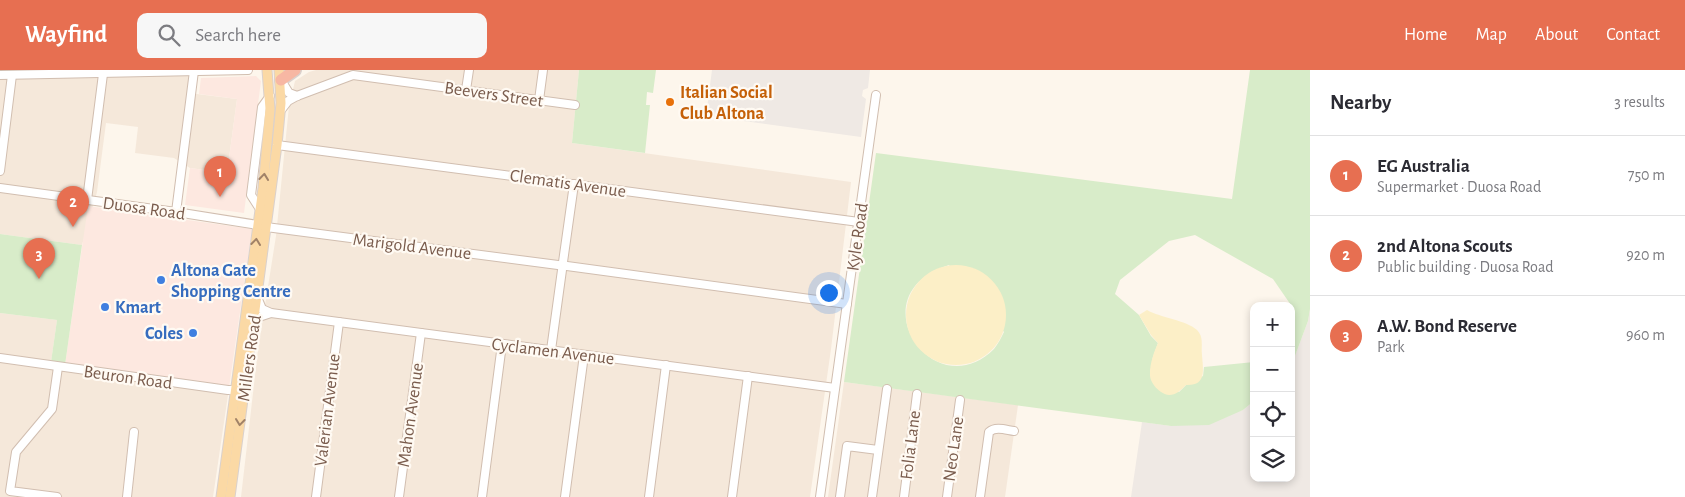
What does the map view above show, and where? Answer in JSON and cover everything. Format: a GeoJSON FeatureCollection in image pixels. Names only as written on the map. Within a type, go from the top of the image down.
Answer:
{"type":"FeatureCollection","features":[{"type":"Feature","properties":{"kind":"highway"},"geometry":{"type":"LineString","coordinates":[[280,75],[295,70]]}},
{"type":"Feature","properties":{"kind":"main road","name":"Millers Road"},"geometry":{"type":"LineString","coordinates":[[230,497],[257,297],[262,226],[260,208],[270,96],[267,70]]}},
{"type":"Feature","properties":{"kind":"main road","name":"Millers Road"},"geometry":{"type":"LineString","coordinates":[[221,497],[262,226],[277,145],[281,110],[280,75]]}},
{"type":"Feature","properties":{"kind":"street"},"geometry":{"type":"LineString","coordinates":[[0,75],[248,70]]}},
{"type":"Feature","properties":{"kind":"street"},"geometry":{"type":"LineString","coordinates":[[466,90],[469,70]]}},
{"type":"Feature","properties":{"kind":"street"},"geometry":{"type":"LineString","coordinates":[[539,100],[543,70]]}},
{"type":"Feature","properties":{"kind":"street"},"geometry":{"type":"LineString","coordinates":[[176,212],[194,71]]}},
{"type":"Feature","properties":{"kind":"street"},"geometry":{"type":"LineString","coordinates":[[87,200],[103,74]]}},
{"type":"Feature","properties":{"kind":"street"},"geometry":{"type":"LineString","coordinates":[[0,171],[12,75]]}},
{"type":"Feature","properties":{"kind":"street"},"geometry":{"type":"LineString","coordinates":[[280,75],[289,93],[297,96]]}},
{"type":"Feature","properties":{"kind":"street","name":"Beevers Street"},"geometry":{"type":"LineString","coordinates":[[281,110],[288,101],[297,96],[353,75],[575,105]]}},
{"type":"Feature","properties":{"kind":"street","name":"Kyle Road"},"geometry":{"type":"LineString","coordinates":[[820,497],[876,95]]}},
{"type":"Feature","properties":{"kind":"street","name":"Clematis Avenue"},"geometry":{"type":"LineString","coordinates":[[277,145],[859,222]]}},
{"type":"Feature","properties":{"kind":"street"},"geometry":{"type":"LineString","coordinates":[[551,350],[574,184]]}},
{"type":"Feature","properties":{"kind":"street","name":"Duosa Road"},"geometry":{"type":"LineString","coordinates":[[0,188],[176,212],[262,226]]}},
{"type":"Feature","properties":{"kind":"street","name":"Marigold Avenue"},"geometry":{"type":"LineString","coordinates":[[262,226],[847,304]]}},
{"type":"Feature","properties":{"kind":"street"},"geometry":{"type":"LineString","coordinates":[[257,297],[262,309],[271,313]]}},
{"type":"Feature","properties":{"kind":"street"},"geometry":{"type":"LineString","coordinates":[[253,329],[259,317],[271,313]]}},
{"type":"Feature","properties":{"kind":"street","name":"Cyclamen Avenue"},"geometry":{"type":"LineString","coordinates":[[271,313],[835,388]]}},
{"type":"Feature","properties":{"kind":"street","name":"Valerian Avenue"},"geometry":{"type":"LineString","coordinates":[[316,497],[338,322]]}},
{"type":"Feature","properties":{"kind":"street","name":"Mahon Avenue"},"geometry":{"type":"LineString","coordinates":[[399,497],[421,333]]}},
{"type":"Feature","properties":{"kind":"street"},"geometry":{"type":"LineString","coordinates":[[482,497],[502,344]]}},
{"type":"Feature","properties":{"kind":"street"},"geometry":{"type":"LineString","coordinates":[[566,497],[584,355]]}},
{"type":"Feature","properties":{"kind":"street","name":"Beuron Road"},"geometry":{"type":"LineString","coordinates":[[0,358],[236,390]]}},
{"type":"Feature","properties":{"kind":"street"},"geometry":{"type":"LineString","coordinates":[[649,497],[666,365]]}},
{"type":"Feature","properties":{"kind":"street"},"geometry":{"type":"LineString","coordinates":[[58,367],[52,410],[16,452],[10,491],[58,497]]}},
{"type":"Feature","properties":{"kind":"street"},"geometry":{"type":"LineString","coordinates":[[236,390],[241,385],[246,374]]}},
{"type":"Feature","properties":{"kind":"street"},"geometry":{"type":"LineString","coordinates":[[732,497],[748,376]]}},
{"type":"Feature","properties":{"kind":"street"},"geometry":{"type":"LineString","coordinates":[[872,497],[887,389]]}},
{"type":"Feature","properties":{"kind":"street","name":"Folia Lane"},"geometry":{"type":"LineString","coordinates":[[904,497],[917,394]]}},
{"type":"Feature","properties":{"kind":"street","name":"Neo Lane"},"geometry":{"type":"LineString","coordinates":[[947,497],[960,400]]}},
{"type":"Feature","properties":{"kind":"street"},"geometry":{"type":"LineString","coordinates":[[980,497],[989,432],[993,429],[1014,431]]}},
{"type":"Feature","properties":{"kind":"street"},"geometry":{"type":"LineString","coordinates":[[126,497],[134,432]]}},
{"type":"Feature","properties":{"kind":"street"},"geometry":{"type":"LineString","coordinates":[[840,497],[848,446],[878,450]]}},
{"type":"Feature","properties":{"kind":"shaded area"},"geometry":{"type":"Polygon","coordinates":[[[316,70],[579,70],[572,143],[851,182],[831,349],[810,497],[241,497],[258,350],[276,236],[289,106],[295,81],[316,70]]]}},
{"type":"Feature","properties":{"kind":"shaded area"},"geometry":{"type":"Polygon","coordinates":[[[712,70],[870,70],[868,88],[863,90],[862,96],[866,99],[861,137],[706,116],[712,70]]]}},
{"type":"Feature","properties":{"kind":"shaded area"},"geometry":{"type":"Polygon","coordinates":[[[192,74],[189,93],[237,99],[227,173],[190,168],[174,158],[135,153],[138,127],[106,123],[97,192],[82,245],[0,234],[0,79],[192,74]]]}},
{"type":"Feature","properties":{"kind":"shaded area"},"geometry":{"type":"Polygon","coordinates":[[[256,76],[261,81],[244,213],[185,205],[190,168],[227,173],[237,99],[199,94],[201,78],[256,76]]]}},
{"type":"Feature","properties":{"kind":"shaded area","name":"Altona Gate Shopping Centre"},"geometry":{"type":"Polygon","coordinates":[[[88,206],[252,229],[229,388],[65,365],[88,206]]]}},
{"type":"Feature","properties":{"kind":"shaded area"},"geometry":{"type":"Polygon","coordinates":[[[1310,309],[1310,497],[1131,497],[1142,422],[1171,426],[1243,410],[1250,404],[1250,482],[1295,482],[1295,356],[1308,321],[1310,309]]]}},
{"type":"Feature","properties":{"kind":"shaded area"},"geometry":{"type":"Polygon","coordinates":[[[0,313],[57,320],[51,362],[229,388],[213,497],[0,497],[0,313]]]}},
{"type":"Feature","properties":{"kind":"shaded area"},"geometry":{"type":"Polygon","coordinates":[[[844,382],[1018,405],[1005,497],[828,497],[844,382]]]}},
{"type":"Feature","properties":{"kind":"green space"},"geometry":{"type":"Polygon","coordinates":[[[579,70],[656,70],[653,93],[647,92],[646,105],[650,105],[645,153],[572,143],[579,70]]]}},
{"type":"Feature","properties":{"kind":"green space"},"geometry":{"type":"Polygon","coordinates":[[[1250,70],[1310,70],[1310,309],[1308,321],[1295,356],[1295,302],[1289,302],[1273,279],[1195,235],[1169,241],[1120,280],[1115,294],[1139,315],[1151,336],[1158,343],[1150,373],[1179,392],[1186,385],[1203,376],[1204,367],[1250,362],[1250,404],[1243,410],[1209,425],[1171,426],[844,382],[876,153],[1232,199],[1250,70]],[[949,265],[921,279],[908,299],[906,320],[914,340],[929,356],[948,365],[971,364],[994,349],[1004,332],[949,265]]]}},
{"type":"Feature","properties":{"kind":"green space"},"geometry":{"type":"Polygon","coordinates":[[[0,234],[82,245],[65,365],[51,362],[57,320],[0,313],[0,234]]]}},
{"type":"Feature","properties":{"kind":"sand"},"geometry":{"type":"Polygon","coordinates":[[[956,265],[966,266],[984,273],[998,287],[1005,305],[1005,325],[998,343],[984,357],[966,364],[956,365],[946,364],[928,357],[914,343],[907,325],[906,315],[907,305],[914,287],[928,273],[946,266],[956,265]]]}},
{"type":"Feature","properties":{"kind":"sand"},"geometry":{"type":"Polygon","coordinates":[[[1147,310],[1187,324],[1197,330],[1202,342],[1203,371],[1201,380],[1198,383],[1186,385],[1172,395],[1162,393],[1153,384],[1150,377],[1150,369],[1158,343],[1139,315],[1147,310]]]}},
{"type":"Feature","properties":{"kind":"place","name":"Italian Social Club Altona"},"geometry":{"type":"Point","coordinates":[670,102]}},
{"type":"Feature","properties":{"kind":"place","name":"EG Australia"},"geometry":{"type":"Point","coordinates":[220,197]}},
{"type":"Feature","properties":{"kind":"place","name":"2nd Altona Scouts"},"geometry":{"type":"Point","coordinates":[73,227]}},
{"type":"Feature","properties":{"kind":"place","name":"A.W. Bond Reserve"},"geometry":{"type":"Point","coordinates":[39,279]}},
{"type":"Feature","properties":{"kind":"place","name":"Altona Gate Shopping Centre"},"geometry":{"type":"Point","coordinates":[161,280]}},
{"type":"Feature","properties":{"kind":"place","name":"Kmart"},"geometry":{"type":"Point","coordinates":[105,307]}},
{"type":"Feature","properties":{"kind":"place","name":"Coles"},"geometry":{"type":"Point","coordinates":[193,333]}}]}
